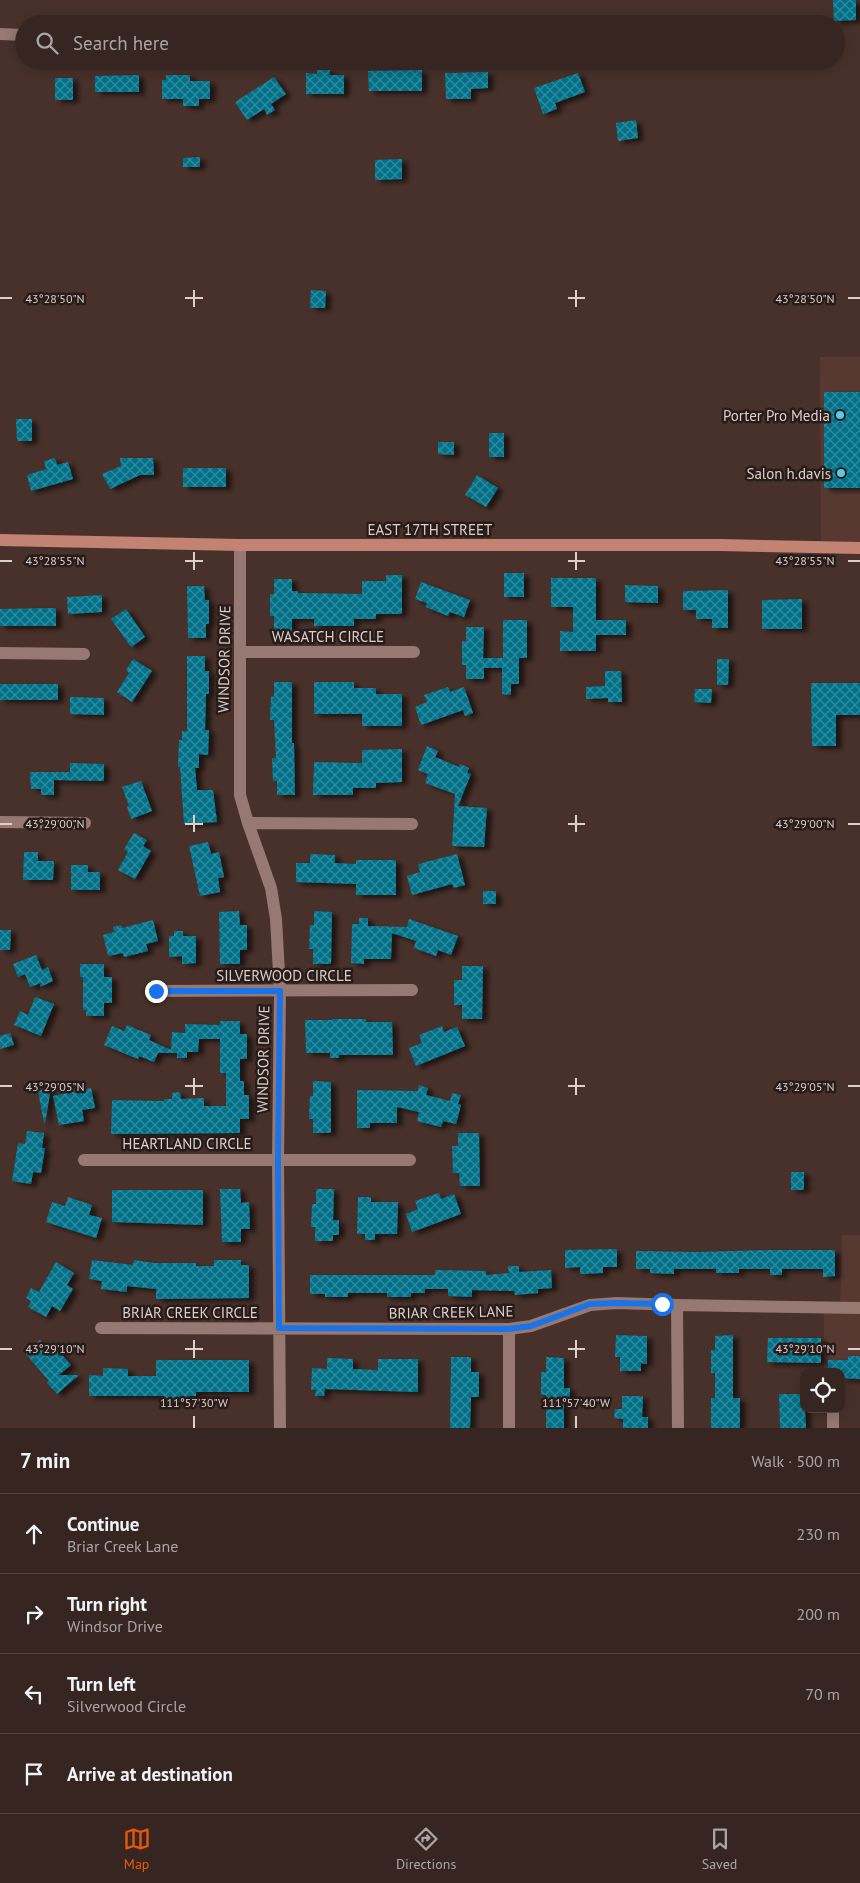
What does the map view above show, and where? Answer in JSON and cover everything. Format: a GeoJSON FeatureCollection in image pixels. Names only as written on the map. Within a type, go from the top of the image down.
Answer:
{"type":"FeatureCollection","features":[{"type":"Feature","properties":{"kind":"main road","name":"EAST 17TH STREET"},"geometry":{"type":"LineString","coordinates":[[0,540],[240,545],[700,545],[860,548]]}},
{"type":"Feature","properties":{"kind":"street"},"geometry":{"type":"LineString","coordinates":[[0,34],[15,35]]}},
{"type":"Feature","properties":{"kind":"street","name":"WINDSOR DRIVE"},"geometry":{"type":"LineString","coordinates":[[240,545],[242,652],[239,747],[240,795],[271,888],[276,919],[280,991],[278,1160],[280,1428]]}},
{"type":"Feature","properties":{"kind":"street","name":"WASATCH CIRCLE"},"geometry":{"type":"LineString","coordinates":[[242,652],[414,652]]}},
{"type":"Feature","properties":{"kind":"street"},"geometry":{"type":"LineString","coordinates":[[0,653],[84,654]]}},
{"type":"Feature","properties":{"kind":"street"},"geometry":{"type":"LineString","coordinates":[[0,822],[84,823]]}},
{"type":"Feature","properties":{"kind":"street"},"geometry":{"type":"LineString","coordinates":[[248,823],[412,824]]}},
{"type":"Feature","properties":{"kind":"street","name":"SILVERWOOD CIRCLE"},"geometry":{"type":"LineString","coordinates":[[156,991],[412,990]]}},
{"type":"Feature","properties":{"kind":"street","name":"HEARTLAND CIRCLE"},"geometry":{"type":"LineString","coordinates":[[84,1160],[410,1160]]}},
{"type":"Feature","properties":{"kind":"street","name":"BRIAR CREEK LANE"},"geometry":{"type":"LineString","coordinates":[[279,1328],[508,1329],[531,1326],[590,1304],[617,1303],[860,1308]]}},
{"type":"Feature","properties":{"kind":"street"},"geometry":{"type":"LineString","coordinates":[[678,1305],[678,1428]]}},
{"type":"Feature","properties":{"kind":"street","name":"BRIAR CREEK CIRCLE"},"geometry":{"type":"LineString","coordinates":[[101,1328],[279,1328]]}},
{"type":"Feature","properties":{"kind":"street"},"geometry":{"type":"LineString","coordinates":[[508,1329],[509,1428]]}},
{"type":"Feature","properties":{"kind":"street"},"geometry":{"type":"LineString","coordinates":[[833,1413],[833,1428]]}},
{"type":"Feature","properties":{"kind":"shaded area"},"geometry":{"type":"Polygon","coordinates":[[[820,357],[860,357],[860,548],[821,547],[820,357]]]}},
{"type":"Feature","properties":{"kind":"shaded area"},"geometry":{"type":"Polygon","coordinates":[[[842,1235],[860,1235],[860,1381],[845,1381],[845,1368],[824,1368],[824,1307],[840,1307],[842,1235]]]}},
{"type":"Feature","properties":{"kind":"building"},"geometry":{"type":"Polygon","coordinates":[[[833,0],[856,0],[856,20],[845,20],[845,15],[834,15],[833,0]]]}},
{"type":"Feature","properties":{"kind":"building"},"geometry":{"type":"Polygon","coordinates":[[[317,70],[330,70],[330,75],[344,75],[344,94],[306,94],[306,73],[317,74],[317,70]]]}},
{"type":"Feature","properties":{"kind":"building"},"geometry":{"type":"Polygon","coordinates":[[[422,70],[422,91],[369,91],[368,71],[422,70]]]}},
{"type":"Feature","properties":{"kind":"building"},"geometry":{"type":"Polygon","coordinates":[[[488,72],[488,88],[471,89],[471,99],[446,99],[445,73],[488,72]]]}},
{"type":"Feature","properties":{"kind":"building"},"geometry":{"type":"Polygon","coordinates":[[[578,73],[585,92],[555,103],[557,109],[543,114],[534,88],[578,73]]]}},
{"type":"Feature","properties":{"kind":"building"},"geometry":{"type":"Polygon","coordinates":[[[139,75],[139,92],[95,92],[95,76],[139,75]]]}},
{"type":"Feature","properties":{"kind":"building"},"geometry":{"type":"Polygon","coordinates":[[[166,75],[190,75],[190,81],[210,81],[210,99],[199,99],[199,106],[183,106],[183,99],[162,99],[162,80],[166,80],[166,75]]]}},
{"type":"Feature","properties":{"kind":"building"},"geometry":{"type":"Polygon","coordinates":[[[274,77],[286,94],[271,104],[275,110],[267,115],[264,109],[247,120],[235,102],[274,77]]]}},
{"type":"Feature","properties":{"kind":"building"},"geometry":{"type":"Polygon","coordinates":[[[55,78],[73,78],[73,100],[55,100],[55,78]]]}},
{"type":"Feature","properties":{"kind":"building"},"geometry":{"type":"Polygon","coordinates":[[[636,120],[638,138],[618,141],[616,123],[636,120]]]}},
{"type":"Feature","properties":{"kind":"building"},"geometry":{"type":"Polygon","coordinates":[[[200,157],[200,167],[183,167],[183,158],[200,157]]]}},
{"type":"Feature","properties":{"kind":"building"},"geometry":{"type":"Polygon","coordinates":[[[402,159],[402,179],[375,180],[375,160],[402,159]]]}},
{"type":"Feature","properties":{"kind":"building"},"geometry":{"type":"Polygon","coordinates":[[[311,290],[326,291],[325,308],[310,308],[311,290]]]}},
{"type":"Feature","properties":{"kind":"building"},"geometry":{"type":"Polygon","coordinates":[[[824,392],[860,392],[860,488],[824,488],[824,392]]]}},
{"type":"Feature","properties":{"kind":"building"},"geometry":{"type":"Polygon","coordinates":[[[16,419],[32,419],[32,441],[17,441],[16,419]]]}},
{"type":"Feature","properties":{"kind":"building"},"geometry":{"type":"Polygon","coordinates":[[[489,433],[504,433],[504,457],[489,457],[489,433]]]}},
{"type":"Feature","properties":{"kind":"building"},"geometry":{"type":"Polygon","coordinates":[[[438,442],[454,442],[454,455],[438,454],[438,442]]]}},
{"type":"Feature","properties":{"kind":"building"},"geometry":{"type":"Polygon","coordinates":[[[55,458],[57,465],[68,462],[73,479],[31,491],[27,475],[46,469],[44,461],[55,458]]]}},
{"type":"Feature","properties":{"kind":"building"},"geometry":{"type":"Polygon","coordinates":[[[120,458],[153,458],[154,475],[140,475],[110,489],[102,474],[121,466],[120,458]]]}},
{"type":"Feature","properties":{"kind":"building"},"geometry":{"type":"Polygon","coordinates":[[[183,468],[226,468],[226,487],[183,487],[183,468]]]}},
{"type":"Feature","properties":{"kind":"building"},"geometry":{"type":"Polygon","coordinates":[[[477,475],[498,488],[486,507],[465,495],[477,475]]]}},
{"type":"Feature","properties":{"kind":"building"},"geometry":{"type":"Polygon","coordinates":[[[504,573],[524,573],[524,597],[504,597],[504,573]]]}},
{"type":"Feature","properties":{"kind":"building"},"geometry":{"type":"Polygon","coordinates":[[[386,575],[402,575],[402,614],[376,614],[376,619],[354,619],[354,626],[314,626],[314,619],[292,619],[292,631],[274,631],[274,616],[270,616],[270,594],[274,594],[274,579],[292,579],[292,591],[298,591],[298,593],[362,594],[362,581],[386,581],[386,575]]]}},
{"type":"Feature","properties":{"kind":"building"},"geometry":{"type":"Polygon","coordinates":[[[551,578],[596,578],[596,620],[626,620],[626,635],[596,635],[596,651],[560,651],[560,631],[573,632],[573,607],[551,607],[551,578]]]}},
{"type":"Feature","properties":{"kind":"building"},"geometry":{"type":"Polygon","coordinates":[[[421,582],[470,600],[464,617],[450,612],[448,616],[426,607],[427,603],[415,599],[421,582]]]}},
{"type":"Feature","properties":{"kind":"building"},"geometry":{"type":"Polygon","coordinates":[[[625,585],[658,586],[658,603],[625,602],[625,585]]]}},
{"type":"Feature","properties":{"kind":"building"},"geometry":{"type":"Polygon","coordinates":[[[187,586],[204,586],[205,600],[209,600],[209,624],[206,624],[206,638],[188,638],[187,586]]]}},
{"type":"Feature","properties":{"kind":"building"},"geometry":{"type":"Polygon","coordinates":[[[728,590],[728,628],[712,628],[712,619],[696,619],[696,610],[683,610],[683,591],[728,590]]]}},
{"type":"Feature","properties":{"kind":"building"},"geometry":{"type":"Polygon","coordinates":[[[102,595],[102,612],[68,614],[67,597],[102,595]]]}},
{"type":"Feature","properties":{"kind":"building"},"geometry":{"type":"Polygon","coordinates":[[[802,599],[802,629],[762,629],[762,600],[802,599]]]}},
{"type":"Feature","properties":{"kind":"building"},"geometry":{"type":"Polygon","coordinates":[[[56,608],[56,626],[0,626],[0,609],[56,608]]]}},
{"type":"Feature","properties":{"kind":"building"},"geometry":{"type":"Polygon","coordinates":[[[126,609],[145,637],[131,647],[111,619],[126,609]]]}},
{"type":"Feature","properties":{"kind":"building"},"geometry":{"type":"Polygon","coordinates":[[[503,620],[527,620],[527,658],[519,658],[519,684],[511,684],[511,695],[502,694],[502,668],[484,668],[484,679],[466,679],[466,665],[462,665],[462,641],[466,641],[466,627],[484,627],[483,658],[503,658],[503,620]]]}},
{"type":"Feature","properties":{"kind":"building"},"geometry":{"type":"Polygon","coordinates":[[[187,656],[205,656],[205,671],[209,671],[209,694],[206,694],[205,730],[209,730],[208,755],[199,754],[199,768],[195,768],[197,790],[213,790],[217,822],[184,824],[180,767],[178,767],[179,740],[182,740],[182,731],[187,731],[187,656]]]}},
{"type":"Feature","properties":{"kind":"building"},"geometry":{"type":"Polygon","coordinates":[[[133,659],[152,671],[132,702],[117,692],[129,673],[126,670],[133,659]]]}},
{"type":"Feature","properties":{"kind":"building"},"geometry":{"type":"Polygon","coordinates":[[[717,659],[729,659],[728,685],[717,685],[717,659]]]}},
{"type":"Feature","properties":{"kind":"building"},"geometry":{"type":"Polygon","coordinates":[[[605,671],[621,671],[622,702],[608,702],[608,698],[586,699],[586,687],[605,686],[605,671]]]}},
{"type":"Feature","properties":{"kind":"building"},"geometry":{"type":"Polygon","coordinates":[[[274,682],[292,682],[292,743],[294,743],[295,795],[277,795],[277,781],[273,781],[272,758],[276,758],[274,720],[270,720],[271,696],[274,697],[274,682]]]}},
{"type":"Feature","properties":{"kind":"building"},"geometry":{"type":"Polygon","coordinates":[[[314,682],[354,682],[354,688],[376,688],[376,694],[402,694],[402,726],[362,726],[362,714],[314,714],[314,682]]]}},
{"type":"Feature","properties":{"kind":"building"},"geometry":{"type":"Polygon","coordinates":[[[811,683],[860,683],[860,715],[836,715],[836,746],[812,746],[811,683]]]}},
{"type":"Feature","properties":{"kind":"building"},"geometry":{"type":"Polygon","coordinates":[[[0,684],[58,684],[58,700],[0,700],[0,684]]]}},
{"type":"Feature","properties":{"kind":"building"},"geometry":{"type":"Polygon","coordinates":[[[448,687],[450,692],[464,687],[473,713],[465,716],[463,710],[421,725],[415,707],[427,702],[424,695],[448,687]]]}},
{"type":"Feature","properties":{"kind":"building"},"geometry":{"type":"Polygon","coordinates":[[[695,689],[712,689],[711,703],[694,702],[695,689]]]}},
{"type":"Feature","properties":{"kind":"building"},"geometry":{"type":"Polygon","coordinates":[[[70,697],[104,698],[104,715],[70,714],[70,697]]]}},
{"type":"Feature","properties":{"kind":"building"},"geometry":{"type":"Polygon","coordinates":[[[427,746],[438,751],[435,757],[459,767],[460,764],[469,768],[467,773],[471,774],[458,806],[487,808],[484,847],[452,846],[455,794],[425,783],[428,774],[418,770],[427,746]]]}},
{"type":"Feature","properties":{"kind":"building"},"geometry":{"type":"Polygon","coordinates":[[[402,749],[402,782],[376,783],[376,788],[353,788],[353,795],[313,795],[314,762],[362,763],[362,750],[402,749]]]}},
{"type":"Feature","properties":{"kind":"building"},"geometry":{"type":"Polygon","coordinates":[[[70,763],[104,764],[104,781],[54,780],[54,795],[41,795],[41,789],[31,789],[30,772],[70,772],[70,763]]]}},
{"type":"Feature","properties":{"kind":"building"},"geometry":{"type":"Polygon","coordinates":[[[141,781],[152,811],[131,819],[127,807],[129,806],[122,787],[141,781]]]}},
{"type":"Feature","properties":{"kind":"building"},"geometry":{"type":"Polygon","coordinates":[[[134,833],[147,840],[143,846],[151,851],[135,879],[118,870],[128,852],[124,849],[134,833]]]}},
{"type":"Feature","properties":{"kind":"building"},"geometry":{"type":"Polygon","coordinates":[[[208,842],[211,854],[219,852],[224,877],[218,878],[220,892],[200,896],[189,846],[208,842]]]}},
{"type":"Feature","properties":{"kind":"building"},"geometry":{"type":"Polygon","coordinates":[[[24,852],[38,852],[38,861],[54,861],[53,880],[23,880],[24,852]]]}},
{"type":"Feature","properties":{"kind":"building"},"geometry":{"type":"Polygon","coordinates":[[[310,854],[335,855],[335,863],[356,864],[356,860],[396,860],[396,895],[356,895],[356,884],[296,882],[296,863],[310,863],[310,854]]]}},
{"type":"Feature","properties":{"kind":"building"},"geometry":{"type":"Polygon","coordinates":[[[457,854],[465,885],[454,888],[452,884],[412,895],[407,876],[420,872],[418,864],[457,854]]]}},
{"type":"Feature","properties":{"kind":"building"},"geometry":{"type":"Polygon","coordinates":[[[71,865],[88,865],[88,872],[100,872],[100,890],[71,890],[71,865]]]}},
{"type":"Feature","properties":{"kind":"building"},"geometry":{"type":"Polygon","coordinates":[[[483,891],[496,891],[496,904],[483,904],[483,891]]]}},
{"type":"Feature","properties":{"kind":"building"},"geometry":{"type":"Polygon","coordinates":[[[239,911],[240,925],[247,925],[247,950],[240,950],[240,964],[220,964],[219,912],[239,911]]]}},
{"type":"Feature","properties":{"kind":"building"},"geometry":{"type":"Polygon","coordinates":[[[314,911],[332,912],[331,964],[313,964],[313,949],[309,949],[310,925],[314,925],[314,911]]]}},
{"type":"Feature","properties":{"kind":"building"},"geometry":{"type":"Polygon","coordinates":[[[359,918],[368,918],[368,926],[407,927],[409,919],[458,936],[451,955],[438,950],[436,956],[414,948],[416,941],[392,933],[391,959],[364,959],[364,964],[351,963],[352,924],[359,924],[359,918]]]}},
{"type":"Feature","properties":{"kind":"building"},"geometry":{"type":"Polygon","coordinates":[[[153,920],[158,941],[146,944],[148,951],[124,957],[123,953],[108,956],[103,935],[114,932],[113,927],[121,925],[122,928],[153,920]]]}},
{"type":"Feature","properties":{"kind":"building"},"geometry":{"type":"Polygon","coordinates":[[[0,930],[11,930],[10,950],[0,950],[0,930]]]}},
{"type":"Feature","properties":{"kind":"building"},"geometry":{"type":"Polygon","coordinates":[[[174,931],[183,931],[183,936],[196,936],[196,963],[182,964],[182,956],[169,957],[169,936],[174,936],[174,931]]]}},
{"type":"Feature","properties":{"kind":"building"},"geometry":{"type":"Polygon","coordinates":[[[36,955],[42,970],[48,967],[53,981],[40,987],[41,983],[30,987],[25,974],[18,977],[13,964],[36,955]]]}},
{"type":"Feature","properties":{"kind":"building"},"geometry":{"type":"Polygon","coordinates":[[[80,964],[104,964],[104,977],[112,977],[112,1003],[104,1003],[104,1016],[86,1016],[86,1010],[83,1010],[83,977],[80,977],[80,964]]]}},
{"type":"Feature","properties":{"kind":"building"},"geometry":{"type":"Polygon","coordinates":[[[462,966],[483,966],[482,1019],[462,1019],[462,1005],[454,1005],[454,980],[462,980],[462,966]]]}},
{"type":"Feature","properties":{"kind":"building"},"geometry":{"type":"Polygon","coordinates":[[[35,997],[54,1004],[41,1036],[14,1025],[20,1011],[28,1015],[35,997]]]}},
{"type":"Feature","properties":{"kind":"building"},"geometry":{"type":"Polygon","coordinates":[[[366,1019],[366,1022],[392,1022],[393,1055],[339,1055],[339,1058],[330,1058],[330,1053],[306,1053],[305,1020],[366,1019]]]}},
{"type":"Feature","properties":{"kind":"building"},"geometry":{"type":"Polygon","coordinates":[[[220,1021],[240,1021],[240,1034],[247,1034],[247,1059],[240,1059],[240,1081],[244,1081],[244,1095],[249,1095],[249,1119],[240,1119],[240,1133],[111,1134],[112,1100],[164,1101],[164,1099],[172,1099],[172,1093],[180,1092],[181,1099],[204,1098],[204,1106],[226,1106],[226,1073],[220,1073],[220,1039],[199,1039],[198,1052],[187,1052],[187,1058],[177,1058],[177,1053],[158,1053],[154,1062],[139,1056],[138,1059],[104,1045],[112,1026],[124,1031],[127,1025],[151,1035],[149,1040],[171,1050],[172,1032],[185,1033],[185,1024],[220,1025],[220,1021]]]}},
{"type":"Feature","properties":{"kind":"building"},"geometry":{"type":"Polygon","coordinates":[[[442,1026],[444,1032],[457,1027],[465,1046],[416,1066],[409,1048],[422,1043],[419,1035],[442,1026]]]}},
{"type":"Feature","properties":{"kind":"building"},"geometry":{"type":"Polygon","coordinates":[[[10,1033],[14,1045],[0,1049],[0,1036],[10,1033]]]}},
{"type":"Feature","properties":{"kind":"building"},"geometry":{"type":"Polygon","coordinates":[[[313,1081],[331,1082],[331,1133],[313,1133],[313,1119],[309,1119],[310,1096],[313,1096],[313,1081]]]}},
{"type":"Feature","properties":{"kind":"building"},"geometry":{"type":"Polygon","coordinates":[[[419,1085],[428,1088],[426,1095],[450,1101],[452,1093],[461,1095],[458,1104],[461,1105],[456,1124],[443,1121],[441,1127],[417,1121],[419,1112],[397,1107],[397,1123],[370,1123],[370,1128],[357,1128],[357,1090],[418,1091],[419,1085]]]}},
{"type":"Feature","properties":{"kind":"building"},"geometry":{"type":"Polygon","coordinates":[[[51,1088],[45,1123],[44,1123],[38,1091],[51,1088]]]}},
{"type":"Feature","properties":{"kind":"building"},"geometry":{"type":"Polygon","coordinates":[[[91,1088],[95,1108],[82,1110],[84,1121],[59,1125],[53,1096],[91,1088]]]}},
{"type":"Feature","properties":{"kind":"building"},"geometry":{"type":"Polygon","coordinates":[[[27,1131],[44,1133],[42,1148],[45,1148],[41,1173],[33,1172],[31,1184],[12,1181],[18,1143],[25,1144],[27,1131]]]}},
{"type":"Feature","properties":{"kind":"building"},"geometry":{"type":"Polygon","coordinates":[[[458,1133],[479,1133],[480,1186],[460,1186],[459,1173],[453,1173],[452,1146],[458,1146],[458,1133]]]}},
{"type":"Feature","properties":{"kind":"building"},"geometry":{"type":"Polygon","coordinates":[[[791,1172],[804,1172],[804,1190],[791,1190],[791,1172]]]}},
{"type":"Feature","properties":{"kind":"building"},"geometry":{"type":"Polygon","coordinates":[[[220,1189],[240,1189],[241,1203],[249,1202],[250,1229],[241,1229],[241,1242],[222,1242],[220,1189]]]}},
{"type":"Feature","properties":{"kind":"building"},"geometry":{"type":"Polygon","coordinates":[[[316,1189],[334,1189],[333,1220],[339,1220],[339,1235],[333,1235],[333,1241],[315,1241],[315,1227],[311,1227],[312,1204],[316,1204],[316,1189]]]}},
{"type":"Feature","properties":{"kind":"building"},"geometry":{"type":"Polygon","coordinates":[[[112,1190],[203,1190],[203,1225],[112,1222],[112,1190]]]}},
{"type":"Feature","properties":{"kind":"building"},"geometry":{"type":"Polygon","coordinates":[[[439,1193],[441,1199],[454,1194],[461,1214],[412,1232],[406,1214],[418,1209],[415,1201],[439,1193]]]}},
{"type":"Feature","properties":{"kind":"building"},"geometry":{"type":"Polygon","coordinates":[[[68,1197],[92,1205],[89,1215],[102,1218],[96,1238],[46,1222],[52,1202],[65,1206],[68,1197]]]}},
{"type":"Feature","properties":{"kind":"building"},"geometry":{"type":"Polygon","coordinates":[[[358,1197],[371,1197],[371,1202],[398,1202],[397,1234],[375,1234],[375,1240],[365,1240],[365,1234],[357,1234],[358,1197]]]}},
{"type":"Feature","properties":{"kind":"building"},"geometry":{"type":"Polygon","coordinates":[[[617,1249],[617,1267],[603,1267],[603,1273],[580,1274],[580,1267],[565,1268],[565,1250],[617,1249]]]}},
{"type":"Feature","properties":{"kind":"building"},"geometry":{"type":"Polygon","coordinates":[[[835,1250],[835,1276],[823,1277],[823,1269],[782,1269],[782,1275],[770,1275],[770,1269],[739,1269],[739,1273],[716,1273],[716,1269],[674,1269],[674,1274],[650,1273],[650,1269],[636,1269],[636,1251],[835,1250]]]}},
{"type":"Feature","properties":{"kind":"building"},"geometry":{"type":"Polygon","coordinates":[[[92,1260],[133,1265],[134,1260],[154,1263],[196,1263],[196,1266],[214,1266],[214,1260],[241,1260],[241,1265],[249,1265],[249,1298],[156,1299],[156,1289],[127,1286],[127,1292],[101,1289],[102,1281],[89,1279],[92,1260]]]}},
{"type":"Feature","properties":{"kind":"building"},"geometry":{"type":"Polygon","coordinates":[[[56,1262],[74,1273],[67,1285],[73,1289],[60,1311],[52,1306],[46,1317],[28,1307],[31,1301],[26,1298],[31,1288],[39,1292],[56,1262]]]}},
{"type":"Feature","properties":{"kind":"building"},"geometry":{"type":"Polygon","coordinates":[[[508,1266],[519,1266],[519,1272],[551,1270],[552,1288],[538,1289],[538,1293],[515,1295],[514,1291],[472,1290],[472,1297],[448,1296],[448,1289],[425,1289],[425,1293],[411,1293],[411,1297],[387,1297],[387,1293],[348,1293],[348,1297],[325,1297],[325,1294],[310,1294],[310,1275],[435,1275],[435,1270],[486,1271],[486,1275],[509,1273],[508,1266]]]}},
{"type":"Feature","properties":{"kind":"building"},"geometry":{"type":"Polygon","coordinates":[[[616,1335],[647,1336],[647,1364],[641,1363],[641,1371],[620,1371],[620,1357],[615,1357],[616,1335]]]}},
{"type":"Feature","properties":{"kind":"building"},"geometry":{"type":"Polygon","coordinates":[[[733,1335],[733,1398],[740,1398],[740,1428],[711,1428],[711,1398],[715,1398],[715,1373],[711,1373],[711,1350],[715,1350],[715,1336],[733,1335]]]}},
{"type":"Feature","properties":{"kind":"building"},"geometry":{"type":"Polygon","coordinates":[[[768,1338],[821,1338],[821,1363],[767,1362],[768,1338]]]}},
{"type":"Feature","properties":{"kind":"building"},"geometry":{"type":"Polygon","coordinates":[[[40,1340],[49,1350],[54,1346],[71,1365],[59,1375],[79,1375],[57,1394],[47,1383],[49,1381],[25,1353],[40,1340]]]}},
{"type":"Feature","properties":{"kind":"building"},"geometry":{"type":"Polygon","coordinates":[[[848,1356],[860,1356],[860,1379],[845,1378],[845,1368],[828,1368],[828,1360],[848,1360],[848,1356]]]}},
{"type":"Feature","properties":{"kind":"building"},"geometry":{"type":"Polygon","coordinates":[[[451,1357],[471,1357],[471,1372],[479,1372],[479,1397],[471,1397],[470,1428],[450,1428],[451,1357]]]}},
{"type":"Feature","properties":{"kind":"building"},"geometry":{"type":"Polygon","coordinates":[[[546,1357],[564,1358],[564,1388],[570,1388],[570,1398],[564,1398],[564,1428],[546,1428],[546,1395],[541,1395],[541,1372],[546,1372],[546,1357]]]}},
{"type":"Feature","properties":{"kind":"building"},"geometry":{"type":"Polygon","coordinates":[[[327,1358],[353,1359],[353,1369],[378,1370],[378,1359],[418,1359],[418,1392],[325,1389],[324,1396],[315,1396],[316,1390],[311,1390],[312,1368],[327,1369],[327,1358]]]}},
{"type":"Feature","properties":{"kind":"building"},"geometry":{"type":"Polygon","coordinates":[[[156,1360],[249,1360],[249,1392],[196,1392],[196,1396],[189,1396],[189,1402],[164,1402],[164,1396],[89,1396],[89,1375],[103,1376],[103,1368],[128,1369],[128,1376],[156,1376],[156,1360]]]}},
{"type":"Feature","properties":{"kind":"building"},"geometry":{"type":"Polygon","coordinates":[[[779,1394],[800,1394],[800,1413],[805,1413],[806,1428],[780,1428],[779,1394]]]}},
{"type":"Feature","properties":{"kind":"building"},"geometry":{"type":"Polygon","coordinates":[[[622,1396],[643,1396],[642,1417],[648,1417],[648,1428],[623,1428],[623,1419],[614,1418],[615,1409],[622,1409],[622,1396]]]}},
{"type":"Feature","properties":{"kind":"place","name":"Porter Pro Media"},"geometry":{"type":"Point","coordinates":[840,415]}},
{"type":"Feature","properties":{"kind":"place","name":"Salon h.davis"},"geometry":{"type":"Point","coordinates":[841,473]}},
{"type":"Feature","properties":{"kind":"route"},"geometry":{"type":"LineString","coordinates":[[156,991],[280,991],[279,1328],[508,1329],[531,1326],[590,1304],[662,1304]]}}]}
